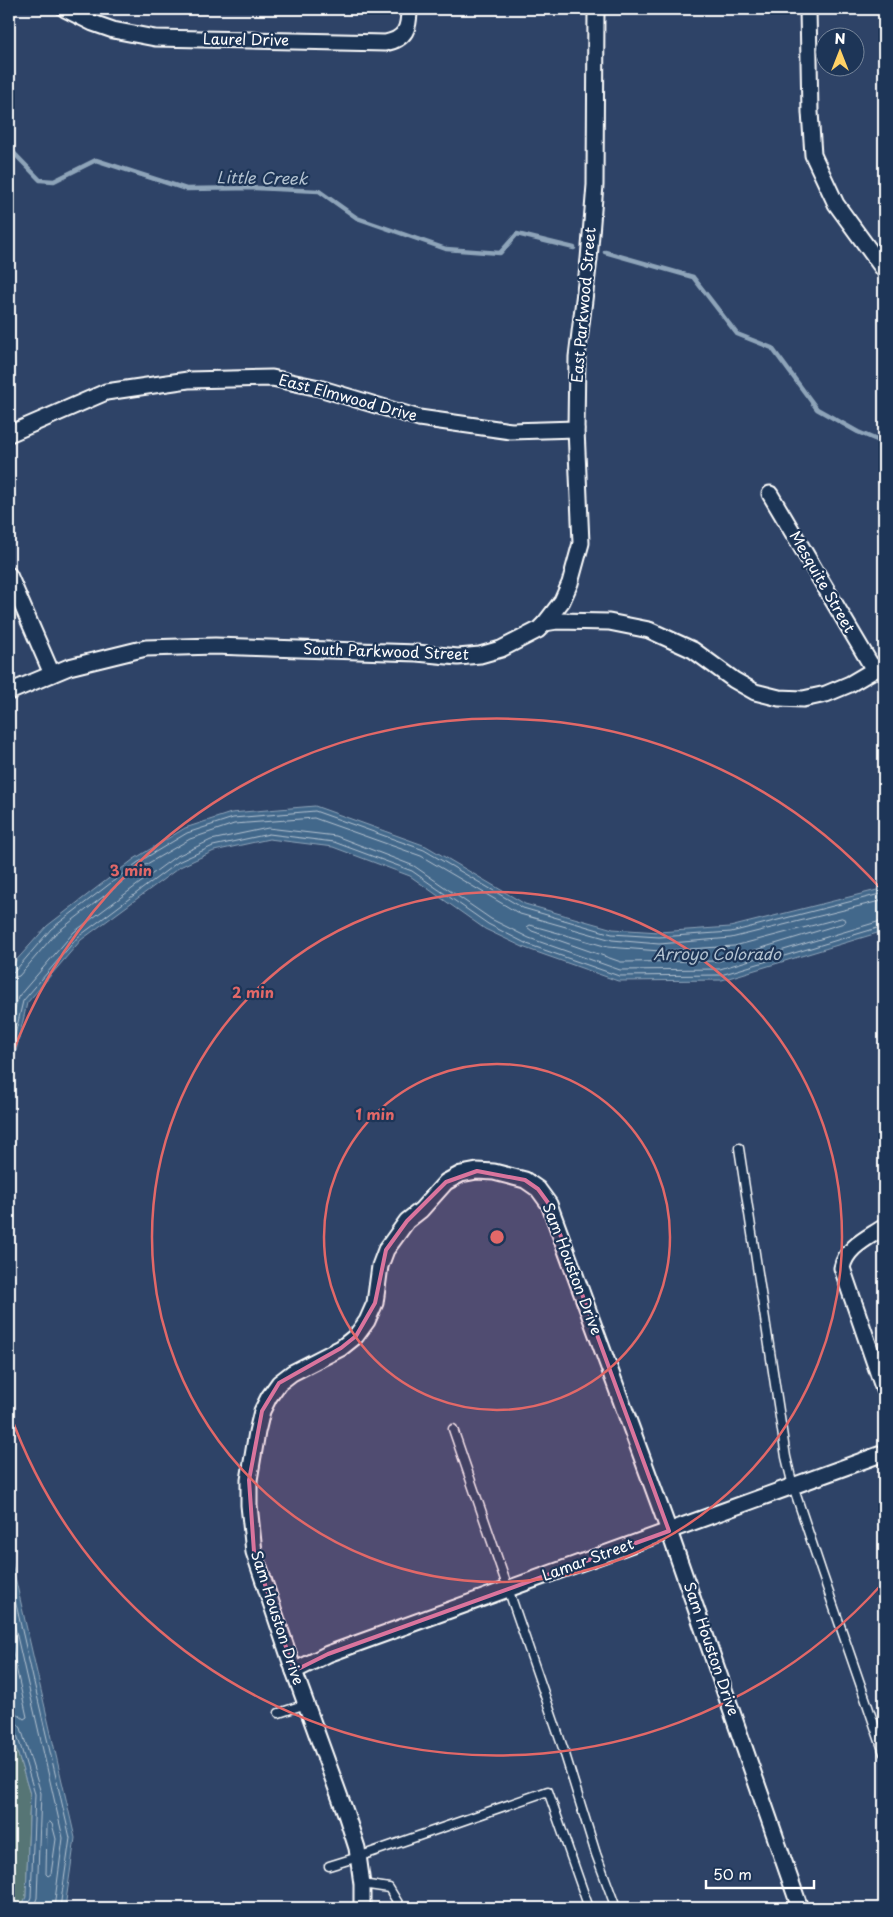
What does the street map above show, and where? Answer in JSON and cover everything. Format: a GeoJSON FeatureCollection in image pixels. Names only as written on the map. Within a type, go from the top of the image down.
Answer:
{"type":"FeatureCollection","features":[{"type":"Feature","properties":{"kind":"street","name":"Laurel Drive"},"geometry":{"type":"LineString","coordinates":[[65,9],[93,23],[113,30],[154,38],[385,43],[396,41],[403,35],[408,26],[409,9]]}},
{"type":"Feature","properties":{"kind":"street","name":"East Parkwood Street"},"geometry":{"type":"LineString","coordinates":[[544,623],[562,601],[570,583],[580,543],[576,430],[577,356],[589,258],[595,185],[596,9]]}},
{"type":"Feature","properties":{"kind":"street"},"geometry":{"type":"LineString","coordinates":[[808,9],[810,112],[813,156],[836,204],[884,270]]}},
{"type":"Feature","properties":{"kind":"street","name":"East Elmwood Drive"},"geometry":{"type":"LineString","coordinates":[[9,434],[106,392],[188,380],[272,378],[319,388],[419,418],[511,431],[576,430]]}},
{"type":"Feature","properties":{"kind":"street","name":"Mesquite Street"},"geometry":{"type":"LineString","coordinates":[[770,494],[879,667]]}},
{"type":"Feature","properties":{"kind":"street"},"geometry":{"type":"LineString","coordinates":[[9,575],[52,674]]}},
{"type":"Feature","properties":{"kind":"street"},"geometry":{"type":"LineString","coordinates":[[544,623],[557,621],[609,622],[649,630],[693,650],[734,680],[755,692],[779,698],[803,699],[826,694],[850,684],[879,667]]}},
{"type":"Feature","properties":{"kind":"street","name":"South Parkwood Street"},"geometry":{"type":"LineString","coordinates":[[9,692],[52,674],[115,655],[163,646],[224,646],[418,653],[458,657],[480,655],[501,649],[520,641],[538,630],[544,623]]}},
{"type":"Feature","properties":{"kind":"street","name":"Sam Houston Drive"},"geometry":{"type":"LineString","coordinates":[[362,1908],[362,1884],[358,1857],[346,1814],[294,1672],[254,1552],[249,1505],[249,1480],[262,1411],[269,1396],[279,1383],[292,1373],[341,1348],[356,1336],[367,1320],[375,1303],[380,1266],[386,1250],[395,1235],[446,1182],[461,1174],[477,1171],[494,1172],[525,1180],[538,1188],[549,1204],[669,1531],[800,1908]]}},
{"type":"Feature","properties":{"kind":"street"},"geometry":{"type":"LineString","coordinates":[[884,1227],[852,1248],[847,1254],[842,1268],[884,1390]]}},
{"type":"Feature","properties":{"kind":"street","name":"Lamar Street"},"geometry":{"type":"LineString","coordinates":[[294,1672],[328,1654],[884,1453]]}},
{"type":"Feature","properties":{"kind":"lane"},"geometry":{"type":"LineString","coordinates":[[739,1148],[786,1457],[793,1486],[864,1700],[884,1753]]}},
{"type":"Feature","properties":{"kind":"lane"},"geometry":{"type":"LineString","coordinates":[[454,1429],[564,1751],[596,1854],[616,1908]]}},
{"type":"Feature","properties":{"kind":"lane"},"geometry":{"type":"LineString","coordinates":[[279,1713],[306,1704]]}},
{"type":"Feature","properties":{"kind":"lane"},"geometry":{"type":"LineString","coordinates":[[330,1866],[548,1791],[589,1908]]}},
{"type":"Feature","properties":{"kind":"lane"},"geometry":{"type":"LineString","coordinates":[[362,1884],[389,1888],[401,1908]]}},
{"type":"Feature","properties":{"kind":"highlighted area"},"geometry":{"type":"Polygon","coordinates":[[[477,1171],[525,1180],[538,1189],[549,1204],[669,1531],[328,1654],[294,1671],[254,1552],[249,1480],[262,1411],[279,1383],[341,1348],[356,1336],[375,1303],[386,1250],[407,1221],[446,1182],[477,1171]]]}},
{"type":"Feature","properties":{"kind":"green space"},"geometry":{"type":"Polygon","coordinates":[[[9,1725],[30,1794],[26,1897],[21,1908],[9,1908],[9,1725]]]}},
{"type":"Feature","properties":{"kind":"water","name":"Arroyo Colorado"},"geometry":{"type":"Polygon","coordinates":[[[315,806],[426,846],[525,904],[613,929],[659,932],[730,927],[884,887],[884,931],[722,980],[618,981],[525,948],[485,929],[410,876],[333,847],[269,839],[214,851],[180,867],[81,940],[27,1003],[9,1082],[9,972],[13,964],[47,926],[134,859],[185,828],[231,813],[315,806]]]}},
{"type":"Feature","properties":{"kind":"water"},"geometry":{"type":"Polygon","coordinates":[[[9,1551],[75,1838],[65,1908],[21,1908],[26,1897],[30,1794],[9,1725],[9,1551]]]}},
{"type":"Feature","properties":{"kind":"waterway","name":"Little Creek"},"geometry":{"type":"LineString","coordinates":[[9,148],[40,180],[54,181],[96,160],[186,189],[255,188],[319,191],[357,218],[446,249],[500,253],[517,234],[574,248]]}},
{"type":"Feature","properties":{"kind":"waterway","name":"Little Creek"},"geometry":{"type":"LineString","coordinates":[[605,252],[693,277],[737,334],[772,348],[817,409],[858,432],[884,443]]}}]}
